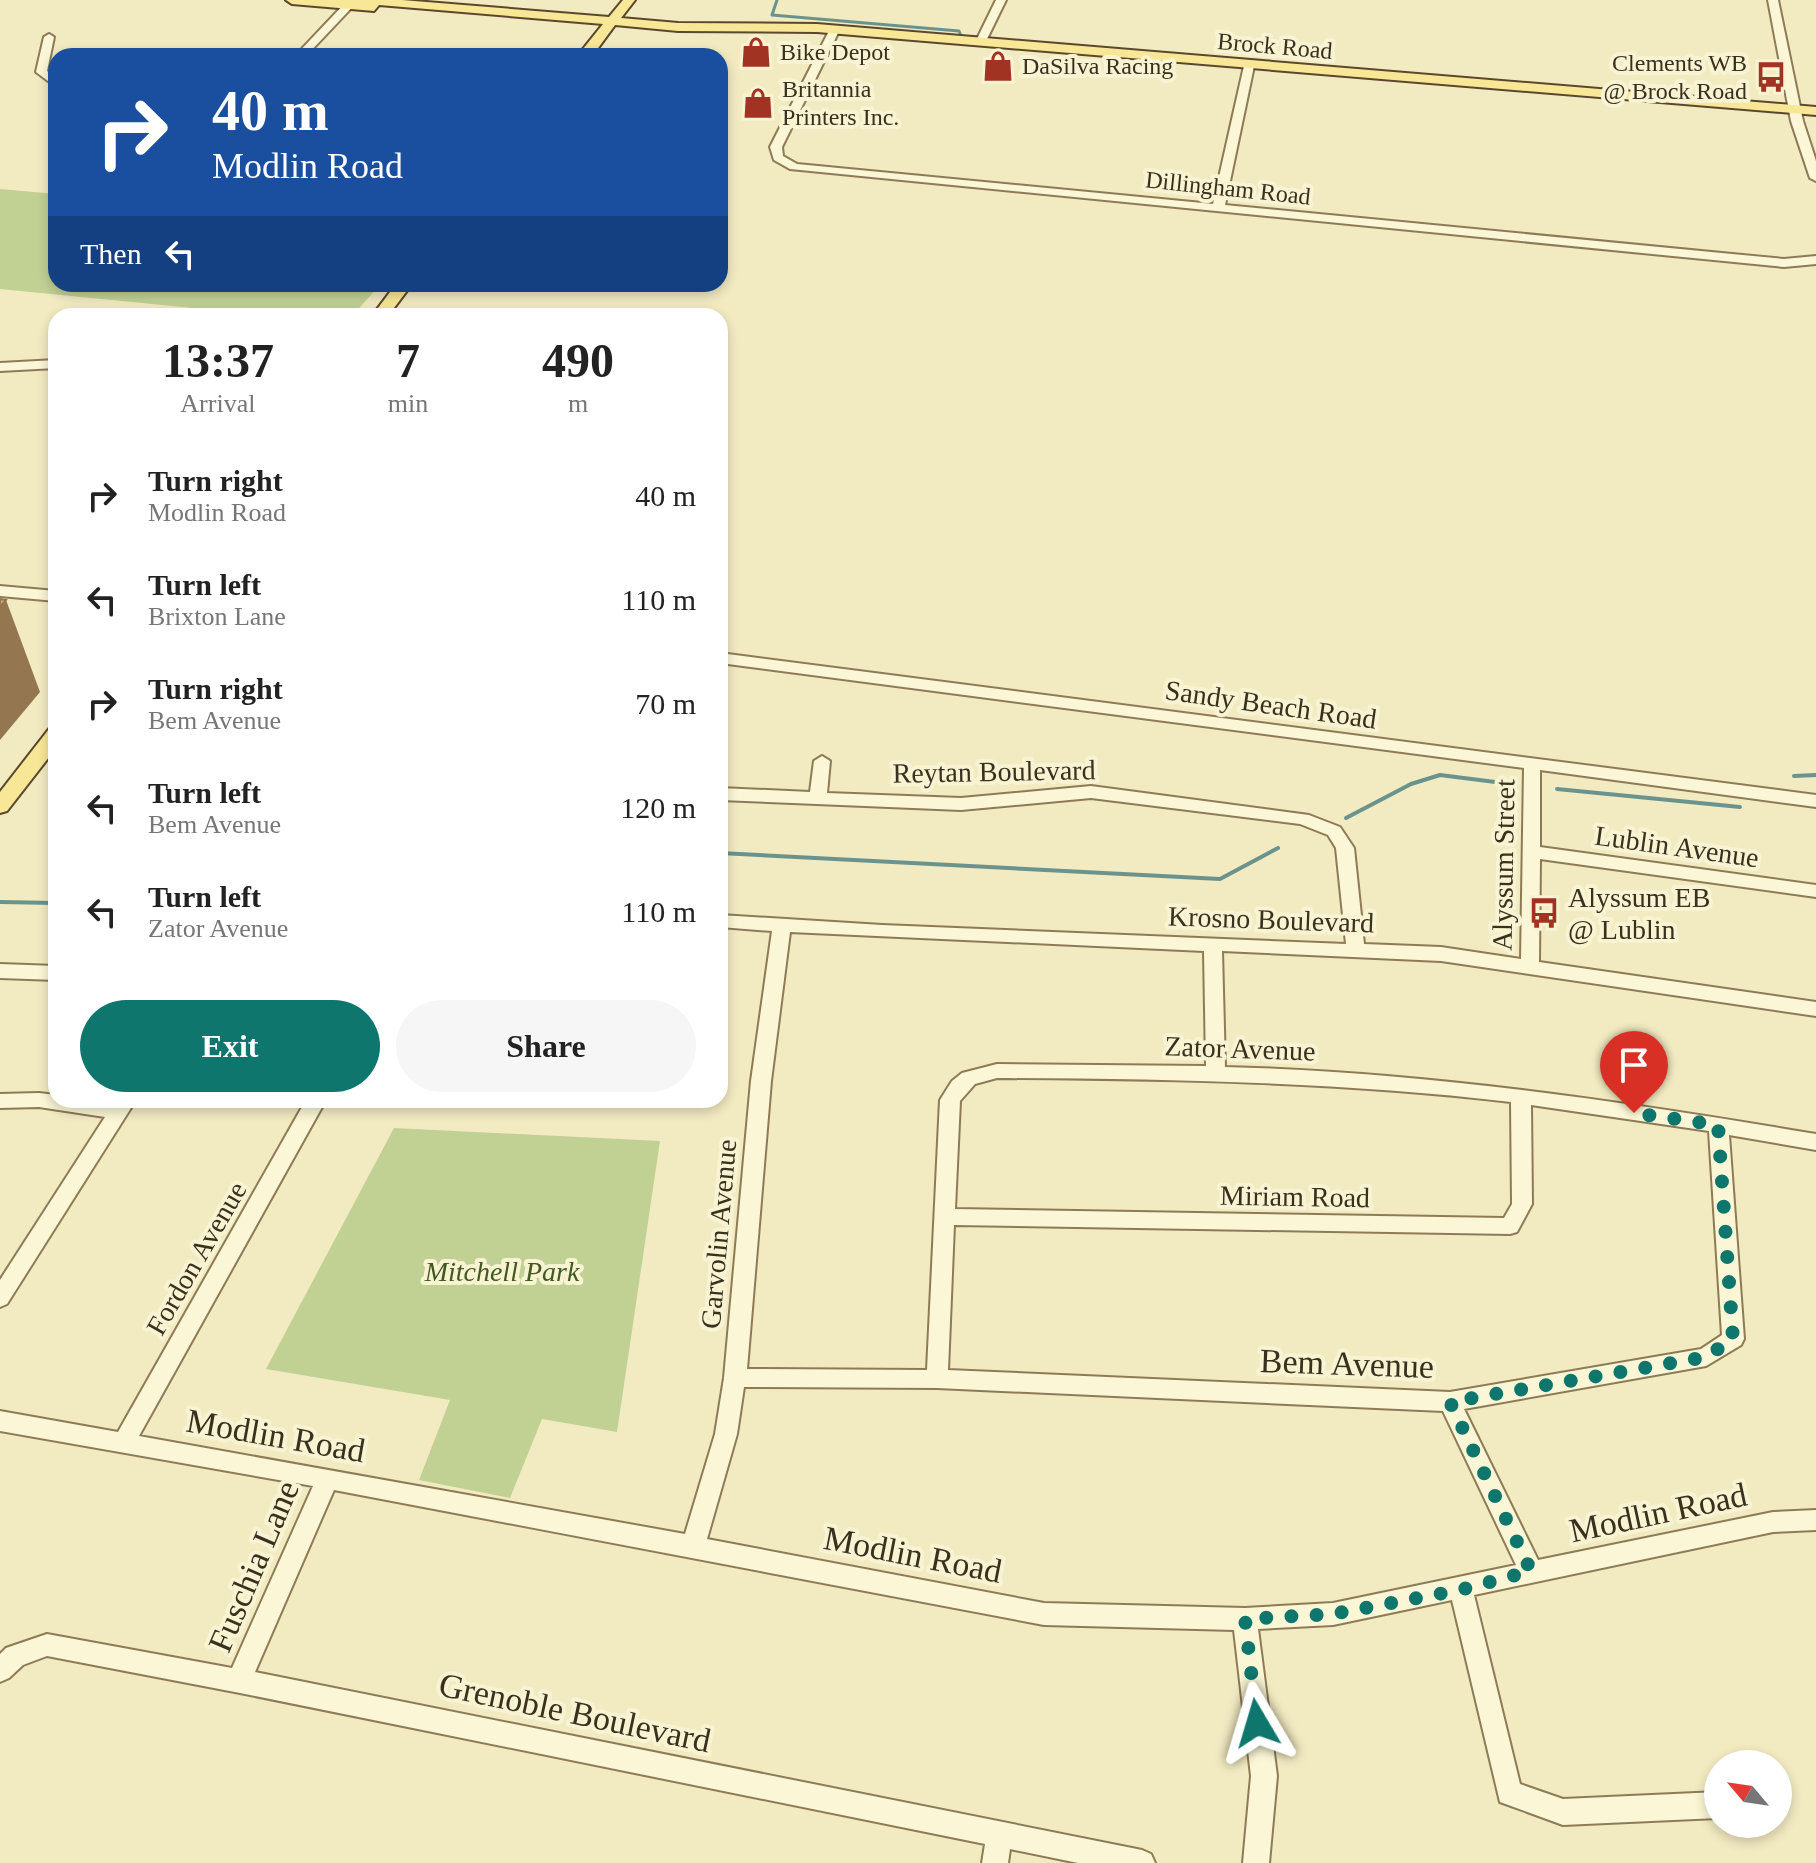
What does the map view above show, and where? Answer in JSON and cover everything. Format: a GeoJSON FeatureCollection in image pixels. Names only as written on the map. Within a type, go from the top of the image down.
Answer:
{"type":"FeatureCollection","features":[{"type":"Feature","properties":{"kind":"main road","name":"Brock Road"},"geometry":{"type":"LineString","coordinates":[[292,0],[354,2],[704,34],[834,31]]}},
{"type":"Feature","properties":{"kind":"main road"},"geometry":{"type":"LineString","coordinates":[[537,18],[577,15],[620,4]]}},
{"type":"Feature","properties":{"kind":"main road"},"geometry":{"type":"LineString","coordinates":[[583,48],[620,4]]}},
{"type":"Feature","properties":{"kind":"main road"},"geometry":{"type":"LineString","coordinates":[[620,4],[636,20],[678,27]]}},
{"type":"Feature","properties":{"kind":"main road"},"geometry":{"type":"LineString","coordinates":[[537,18],[581,32],[580,48]]}},
{"type":"Feature","properties":{"kind":"main road","name":"Brock Road"},"geometry":{"type":"LineString","coordinates":[[604,24],[817,28],[1713,105],[1725,109],[1816,114]]}},
{"type":"Feature","properties":{"kind":"main road"},"geometry":{"type":"LineString","coordinates":[[591,48],[604,24]]}},
{"type":"Feature","properties":{"kind":"main road"},"geometry":{"type":"LineString","coordinates":[[597,41],[616,33],[648,30]]}},
{"type":"Feature","properties":{"kind":"main road"},"geometry":{"type":"LineString","coordinates":[[0,806],[48,744]]}},
{"type":"Feature","properties":{"kind":"street"},"geometry":{"type":"LineString","coordinates":[[980,43],[1001,0]]}},
{"type":"Feature","properties":{"kind":"street"},"geometry":{"type":"LineString","coordinates":[[1773,0],[1796,112],[1816,178]]}},
{"type":"Feature","properties":{"kind":"street"},"geometry":{"type":"LineString","coordinates":[[308,48],[354,2]]}},
{"type":"Feature","properties":{"kind":"street","name":"Dillingham Road"},"geometry":{"type":"LineString","coordinates":[[834,31],[776,147],[778,158],[794,167],[1784,263],[1816,260]]}},
{"type":"Feature","properties":{"kind":"street"},"geometry":{"type":"LineString","coordinates":[[48,78],[41,72],[49,37]]}},
{"type":"Feature","properties":{"kind":"street"},"geometry":{"type":"LineString","coordinates":[[1218,209],[1249,66]]}},
{"type":"Feature","properties":{"kind":"street"},"geometry":{"type":"LineString","coordinates":[[0,367],[48,364]]}},
{"type":"Feature","properties":{"kind":"street"},"geometry":{"type":"LineString","coordinates":[[0,591],[48,595]]}},
{"type":"Feature","properties":{"kind":"street","name":"Sandy Beach Road"},"geometry":{"type":"LineString","coordinates":[[728,659],[1816,801]]}},
{"type":"Feature","properties":{"kind":"street"},"geometry":{"type":"LineString","coordinates":[[818,797],[822,761]]}},
{"type":"Feature","properties":{"kind":"street","name":"Alyssum Street"},"geometry":{"type":"LineString","coordinates":[[1530,966],[1532,765]]}},
{"type":"Feature","properties":{"kind":"street","name":"Reytan Boulevard"},"geometry":{"type":"LineString","coordinates":[[728,794],[961,804],[1091,792],[1319,824],[1334,831],[1345,848],[1356,950]]}},
{"type":"Feature","properties":{"kind":"street","name":"Lublin Avenue"},"geometry":{"type":"LineString","coordinates":[[1530,852],[1816,891]]}},
{"type":"Feature","properties":{"kind":"street","name":"Krosno Boulevard"},"geometry":{"type":"LineString","coordinates":[[728,921],[882,931],[1441,954],[1816,1009]]}},
{"type":"Feature","properties":{"kind":"street","name":"Garvolin Avenue"},"geometry":{"type":"LineString","coordinates":[[693,1546],[726,1434],[735,1378],[761,1081],[782,924]]}},
{"type":"Feature","properties":{"kind":"street"},"geometry":{"type":"LineString","coordinates":[[1213,945],[1216,1073]]}},
{"type":"Feature","properties":{"kind":"street"},"geometry":{"type":"LineString","coordinates":[[0,971],[48,973]]}},
{"type":"Feature","properties":{"kind":"street","name":"Zator Avenue"},"geometry":{"type":"LineString","coordinates":[[937,1379],[950,1100],[961,1082],[997,1071],[1216,1073],[1413,1084],[1521,1096],[1816,1142]]}},
{"type":"Feature","properties":{"kind":"street","name":"Miriam Road"},"geometry":{"type":"LineString","coordinates":[[946,1217],[1510,1226],[1522,1204],[1521,1096]]}},
{"type":"Feature","properties":{"kind":"street"},"geometry":{"type":"LineString","coordinates":[[0,1101],[48,1101]]}},
{"type":"Feature","properties":{"kind":"street"},"geometry":{"type":"LineString","coordinates":[[0,1298],[122,1108]]}},
{"type":"Feature","properties":{"kind":"street","name":"Fordon Avenue"},"geometry":{"type":"LineString","coordinates":[[123,1443],[311,1108]]}},
{"type":"Feature","properties":{"kind":"street","name":"Bem Avenue"},"geometry":{"type":"LineString","coordinates":[[735,1378],[937,1379],[1450,1402],[1706,1357],[1733,1339],[1718,1125]]}},
{"type":"Feature","properties":{"kind":"street"},"geometry":{"type":"LineString","coordinates":[[1450,1402],[1531,1571]]}},
{"type":"Feature","properties":{"kind":"street","name":"Modlin Road"},"geometry":{"type":"LineString","coordinates":[[0,1421],[693,1546],[1044,1614],[1245,1619],[1333,1614],[1460,1590],[1531,1571],[1583,1564],[1773,1522],[1816,1520]]}},
{"type":"Feature","properties":{"kind":"street","name":"Fuschia Lane"},"geometry":{"type":"LineString","coordinates":[[240,1681],[247,1658],[327,1479]]}},
{"type":"Feature","properties":{"kind":"street"},"geometry":{"type":"LineString","coordinates":[[1460,1590],[1469,1616],[1509,1793],[1563,1812],[1704,1806]]}},
{"type":"Feature","properties":{"kind":"street"},"geometry":{"type":"LineString","coordinates":[[1245,1619],[1264,1776],[1256,1863]]}},
{"type":"Feature","properties":{"kind":"street","name":"Grenoble Boulevard"},"geometry":{"type":"LineString","coordinates":[[0,1670],[15,1656],[47,1645],[1142,1863]]}},
{"type":"Feature","properties":{"kind":"street"},"geometry":{"type":"LineString","coordinates":[[995,1863],[999,1835]]}},
{"type":"Feature","properties":{"kind":"green space"},"geometry":{"type":"Polygon","coordinates":[[[0,189],[48,193],[48,292],[374,292],[359,308],[193,308],[0,289],[0,189]]]}},
{"type":"Feature","properties":{"kind":"green space","name":"Mitchell Park"},"geometry":{"type":"Polygon","coordinates":[[[394,1128],[660,1141],[617,1432],[542,1419],[510,1498],[419,1480],[450,1400],[266,1369],[394,1128]]]}},
{"type":"Feature","properties":{"kind":"waterway"},"geometry":{"type":"LineString","coordinates":[[777,0],[772,15],[959,31],[961,36]]}},
{"type":"Feature","properties":{"kind":"waterway"},"geometry":{"type":"LineString","coordinates":[[1346,818],[1411,784],[1440,775],[1511,784]]}},
{"type":"Feature","properties":{"kind":"waterway"},"geometry":{"type":"LineString","coordinates":[[1794,776],[1816,775]]}},
{"type":"Feature","properties":{"kind":"waterway"},"geometry":{"type":"LineString","coordinates":[[1557,789],[1740,807]]}},
{"type":"Feature","properties":{"kind":"waterway"},"geometry":{"type":"LineString","coordinates":[[728,853],[1220,879],[1278,848]]}},
{"type":"Feature","properties":{"kind":"waterway"},"geometry":{"type":"LineString","coordinates":[[0,902],[48,903]]}},
{"type":"Feature","properties":{"kind":"place","name":"Bike Depot"},"geometry":{"type":"Point","coordinates":[756,52]}},
{"type":"Feature","properties":{"kind":"place","name":"DaSilva Racing"},"geometry":{"type":"Point","coordinates":[998,66]}},
{"type":"Feature","properties":{"kind":"place","name":"Clements WB @ Brock Road"},"geometry":{"type":"Point","coordinates":[1771,77]}},
{"type":"Feature","properties":{"kind":"place","name":"Britannia Printers Inc."},"geometry":{"type":"Point","coordinates":[758,103]}},
{"type":"Feature","properties":{"kind":"place","name":"Alyssum EB @ Lublin"},"geometry":{"type":"Point","coordinates":[1544,913]}},
{"type":"Feature","properties":{"kind":"route"},"geometry":{"type":"LineString","coordinates":[[1257,1723],[1245,1619],[1333,1614],[1460,1590],[1531,1571],[1450,1402],[1706,1357],[1733,1339],[1718,1125],[1634,1113]]}}]}
